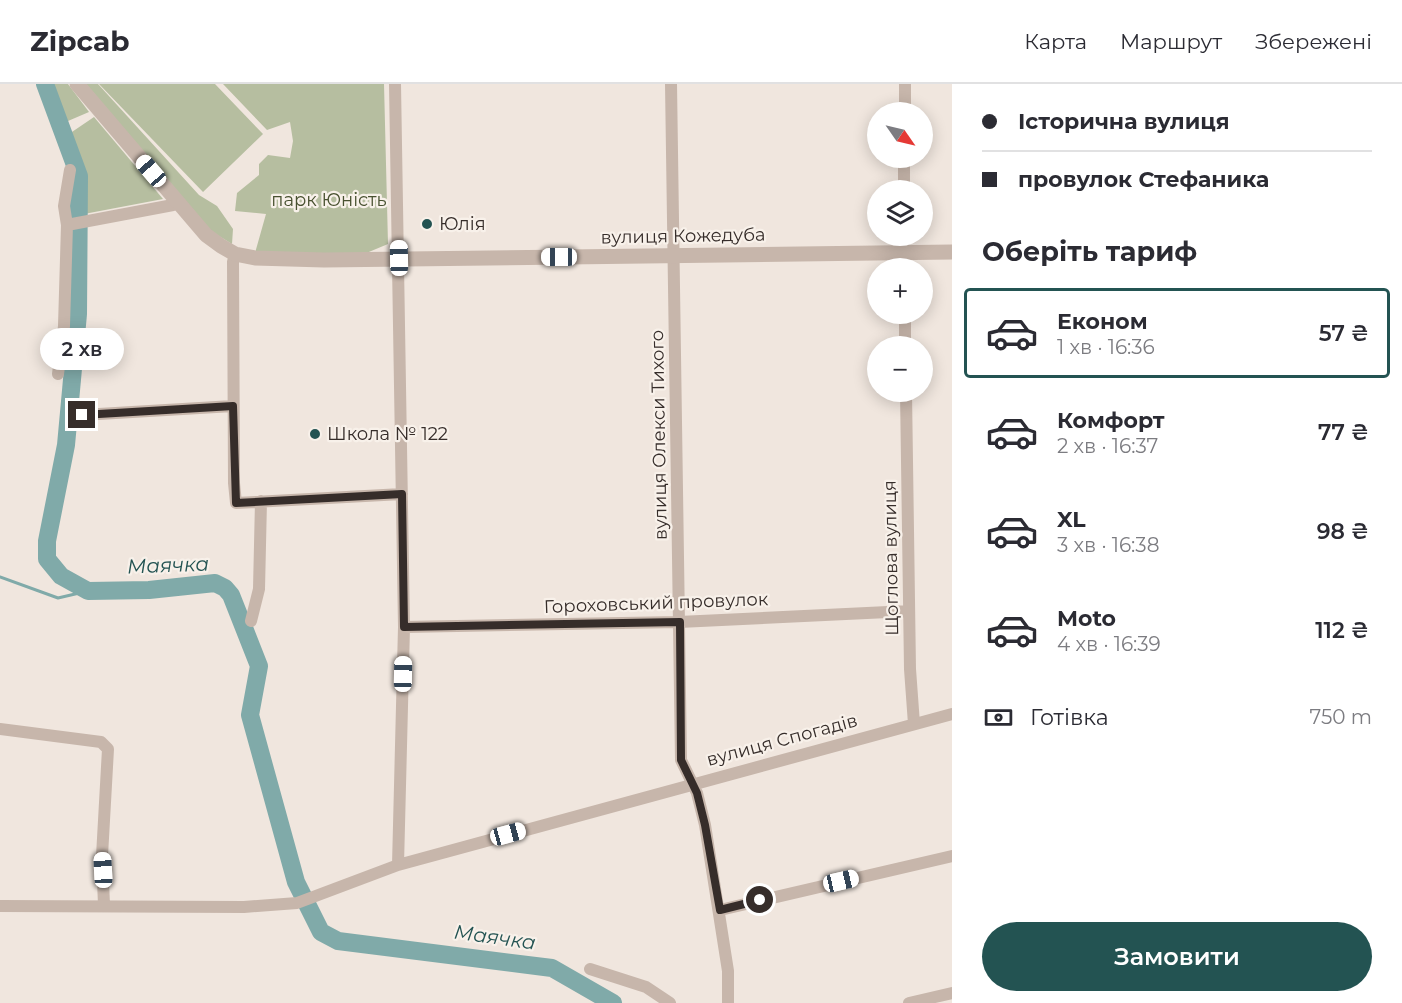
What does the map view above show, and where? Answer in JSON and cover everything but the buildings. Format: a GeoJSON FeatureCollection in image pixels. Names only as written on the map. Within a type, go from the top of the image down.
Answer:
{"type":"FeatureCollection","features":[{"type":"Feature","properties":{"kind":"street"},"geometry":{"type":"LineString","coordinates":[[77,84],[206,235],[236,254],[233,262],[236,503],[402,494]]}},
{"type":"Feature","properties":{"kind":"street"},"geometry":{"type":"LineString","coordinates":[[395,84],[404,627],[398,865]]}},
{"type":"Feature","properties":{"kind":"street","name":"вулиця Олекси Тихого"},"geometry":{"type":"LineString","coordinates":[[671,84],[681,760],[692,783],[705,825],[728,971],[728,1003]]}},
{"type":"Feature","properties":{"kind":"street"},"geometry":{"type":"LineString","coordinates":[[905,84],[905,102]]}},
{"type":"Feature","properties":{"kind":"street"},"geometry":{"type":"LineString","coordinates":[[58,374],[64,326],[71,224],[64,206],[70,170]]}},
{"type":"Feature","properties":{"kind":"street"},"geometry":{"type":"LineString","coordinates":[[71,224],[173,205],[177,201]]}},
{"type":"Feature","properties":{"kind":"street"},"geometry":{"type":"LineString","coordinates":[[903,246],[903,258]]}},
{"type":"Feature","properties":{"kind":"street","name":"вулиця Кожедуба"},"geometry":{"type":"LineString","coordinates":[[236,254],[255,258],[324,260],[952,252]]}},
{"type":"Feature","properties":{"kind":"street","name":"Щоглова вулиця"},"geometry":{"type":"LineString","coordinates":[[906,402],[909,611],[914,724]]}},
{"type":"Feature","properties":{"kind":"street"},"geometry":{"type":"LineString","coordinates":[[82,415],[233,406]]}},
{"type":"Feature","properties":{"kind":"street"},"geometry":{"type":"LineString","coordinates":[[251,621],[259,589],[261,501]]}},
{"type":"Feature","properties":{"kind":"street","name":"Гороховський провулок"},"geometry":{"type":"LineString","coordinates":[[404,627],[680,622],[909,611]]}},
{"type":"Feature","properties":{"kind":"street","name":"вулиця Спогадів"},"geometry":{"type":"LineString","coordinates":[[0,906],[244,907],[297,903],[398,865],[692,783],[952,714]]}},
{"type":"Feature","properties":{"kind":"street"},"geometry":{"type":"LineString","coordinates":[[0,729],[101,742],[108,749],[102,856],[104,905]]}},
{"type":"Feature","properties":{"kind":"street"},"geometry":{"type":"LineString","coordinates":[[720,910],[952,856]]}},
{"type":"Feature","properties":{"kind":"street"},"geometry":{"type":"LineString","coordinates":[[590,969],[646,987],[670,1003]]}},
{"type":"Feature","properties":{"kind":"street"},"geometry":{"type":"LineString","coordinates":[[909,1003],[952,993]]}},
{"type":"Feature","properties":{"kind":"green space"},"geometry":{"type":"Polygon","coordinates":[[[53,84],[68,84],[89,112],[61,124],[53,84]]]}},
{"type":"Feature","properties":{"kind":"green space"},"geometry":{"type":"Polygon","coordinates":[[[86,84],[98,84],[199,195],[217,206],[233,229],[232,244],[209,230],[86,84]]]}},
{"type":"Feature","properties":{"kind":"green space"},"geometry":{"type":"Polygon","coordinates":[[[99,84],[215,84],[263,134],[203,192],[99,84]]]}},
{"type":"Feature","properties":{"kind":"green space","name":"парк Юність"},"geometry":{"type":"Polygon","coordinates":[[[223,84],[384,84],[388,244],[364,254],[255,253],[266,214],[235,211],[237,193],[259,175],[259,164],[268,155],[290,158],[293,141],[290,122],[267,130],[223,84]]]}},
{"type":"Feature","properties":{"kind":"green space"},"geometry":{"type":"Polygon","coordinates":[[[94,117],[163,199],[84,214],[85,179],[66,136],[94,117]]]}},
{"type":"Feature","properties":{"kind":"waterway","name":"Маячка"},"geometry":{"type":"LineString","coordinates":[[45,84],[79,176],[78,314],[66,445],[47,541],[47,559],[61,576],[88,591],[149,590],[215,583],[225,588],[231,595],[259,666],[250,715],[296,882],[321,932],[338,941],[552,968],[613,1003]]}},
{"type":"Feature","properties":{"kind":"waterway"},"geometry":{"type":"LineString","coordinates":[[0,577],[58,598],[88,591]]}},
{"type":"Feature","properties":{"kind":"place","name":"Юлія"},"geometry":{"type":"Point","coordinates":[427,224]}},
{"type":"Feature","properties":{"kind":"place","name":"Школа № 122"},"geometry":{"type":"Point","coordinates":[315,434]}},
{"type":"Feature","properties":{"kind":"route"},"geometry":{"type":"LineString","coordinates":[[82,415],[233,406],[236,503],[402,494],[404,627],[680,622],[681,760],[697,793],[720,910],[760,900]]}}]}
